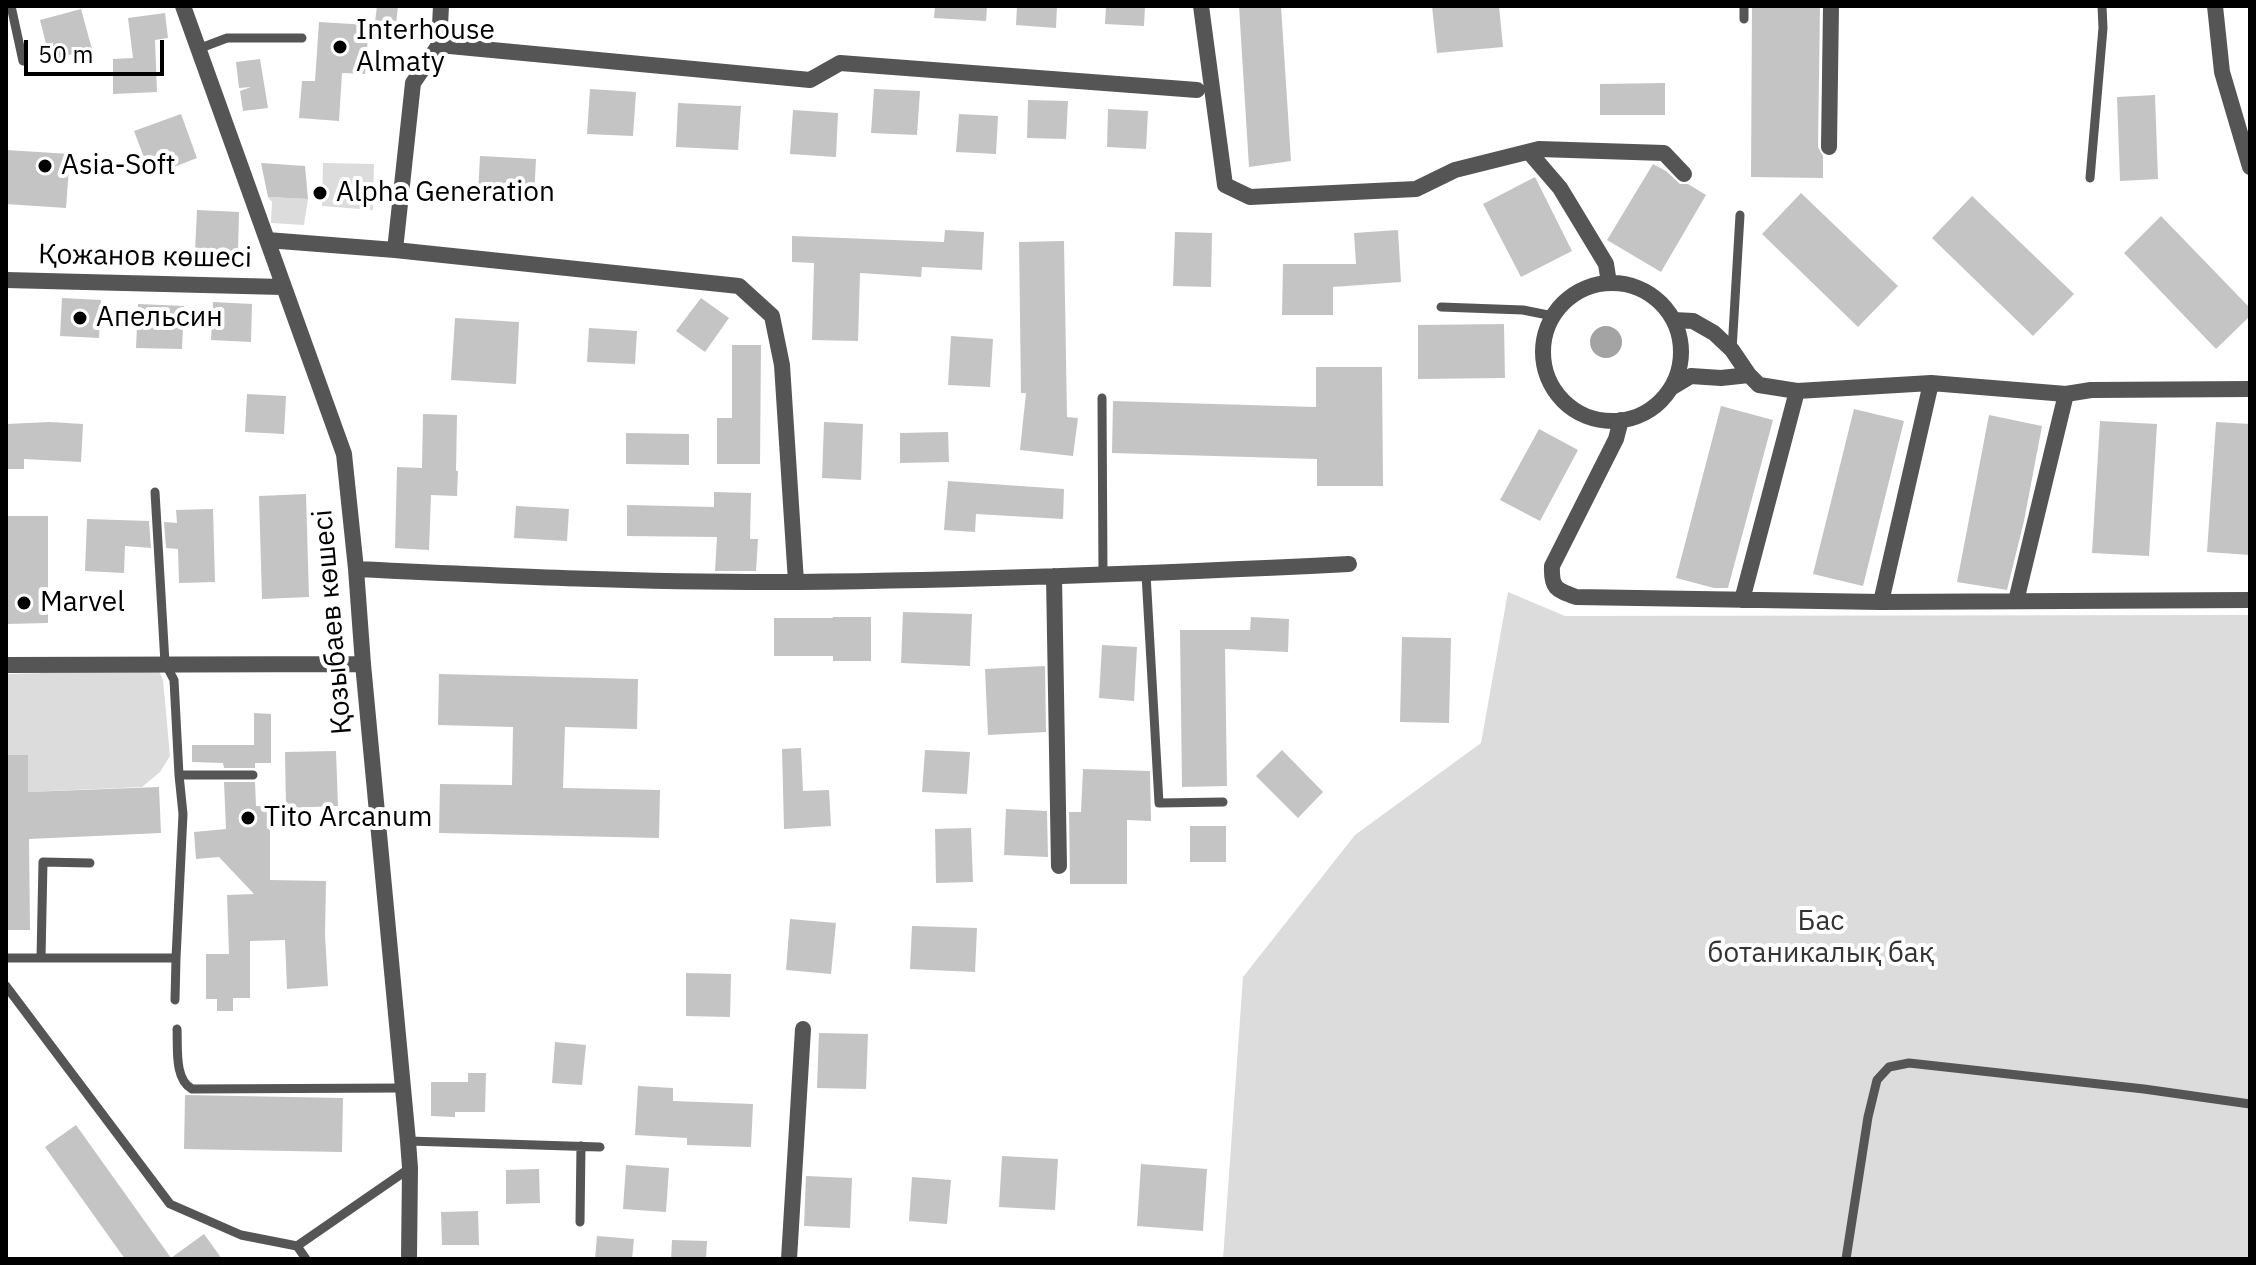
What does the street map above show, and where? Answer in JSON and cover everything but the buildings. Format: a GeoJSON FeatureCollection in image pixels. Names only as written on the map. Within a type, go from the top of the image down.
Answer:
{"type":"FeatureCollection","features":[{"type":"Feature","properties":{"kind":"street","name":"Қозыбаев көшесі"},"geometry":{"type":"LineString","coordinates":[[183,6],[344,454],[408,1141],[409,1259]]}},
{"type":"Feature","properties":{"kind":"street"},"geometry":{"type":"LineString","coordinates":[[395,250],[413,83],[439,45],[441,6]]}},
{"type":"Feature","properties":{"kind":"street"},"geometry":{"type":"LineString","coordinates":[[1201,6],[1225,185],[1250,197],[1416,189],[1455,170],[1539,149],[1664,153],[1684,174]]}},
{"type":"Feature","properties":{"kind":"street"},"geometry":{"type":"LineString","coordinates":[[1829,147],[1831,6]]}},
{"type":"Feature","properties":{"kind":"street"},"geometry":{"type":"LineString","coordinates":[[2215,6],[2222,72],[2250,167]]}},
{"type":"Feature","properties":{"kind":"street"},"geometry":{"type":"LineString","coordinates":[[439,45],[810,80],[840,63],[1197,90]]}},
{"type":"Feature","properties":{"kind":"street"},"geometry":{"type":"LineString","coordinates":[[1529,152],[1560,188],[1606,264],[1609,283]]}},
{"type":"Feature","properties":{"kind":"street"},"geometry":{"type":"LineString","coordinates":[[267,240],[395,250],[739,286],[772,316],[782,365],[796,582]]}},
{"type":"Feature","properties":{"kind":"street","name":"Қожанов көшесі"},"geometry":{"type":"LineString","coordinates":[[6,280],[282,287]]}},
{"type":"Feature","properties":{"kind":"street"},"geometry":{"type":"LineString","coordinates":[[1609,283],[1628,284],[1647,292],[1662,304],[1674,320],[1680,337],[1679,372],[1671,388],[1649,410],[1621,420],[1597,419],[1579,413],[1564,402],[1552,386],[1545,368],[1543,349],[1553,316],[1570,298],[1588,287],[1609,283]]}},
{"type":"Feature","properties":{"kind":"street"},"geometry":{"type":"LineString","coordinates":[[1674,320],[1693,321],[1714,333],[1732,350],[1759,385],[1797,391],[1931,383],[2066,394],[2091,390],[2250,389]]}},
{"type":"Feature","properties":{"kind":"street"},"geometry":{"type":"LineString","coordinates":[[1671,388],[1691,376],[1721,378],[1749,375]]}},
{"type":"Feature","properties":{"kind":"street"},"geometry":{"type":"LineString","coordinates":[[1881,602],[1931,383]]}},
{"type":"Feature","properties":{"kind":"street"},"geometry":{"type":"LineString","coordinates":[[1742,600],[1797,391]]}},
{"type":"Feature","properties":{"kind":"street"},"geometry":{"type":"LineString","coordinates":[[2016,601],[2066,394]]}},
{"type":"Feature","properties":{"kind":"street"},"geometry":{"type":"LineString","coordinates":[[1621,420],[1616,439],[1552,566],[1551,581],[1559,592],[1576,597],[1881,602],[2250,600]]}},
{"type":"Feature","properties":{"kind":"street"},"geometry":{"type":"LineString","coordinates":[[356,569],[570,579],[796,582],[1146,574],[1349,564]]}},
{"type":"Feature","properties":{"kind":"street"},"geometry":{"type":"LineString","coordinates":[[1054,576],[1059,866]]}},
{"type":"Feature","properties":{"kind":"street"},"geometry":{"type":"LineString","coordinates":[[6,665],[363,664]]}},
{"type":"Feature","properties":{"kind":"street"},"geometry":{"type":"LineString","coordinates":[[789,1259],[803,1029]]}},
{"type":"Feature","properties":{"kind":"lane"},"geometry":{"type":"LineString","coordinates":[[11,6],[23,61]]}},
{"type":"Feature","properties":{"kind":"lane"},"geometry":{"type":"LineString","coordinates":[[1744,6],[1744,19]]}},
{"type":"Feature","properties":{"kind":"lane"},"geometry":{"type":"LineString","coordinates":[[2090,178],[2103,28],[2102,6]]}},
{"type":"Feature","properties":{"kind":"lane"},"geometry":{"type":"LineString","coordinates":[[198,49],[227,38],[302,38]]}},
{"type":"Feature","properties":{"kind":"lane"},"geometry":{"type":"LineString","coordinates":[[1732,350],[1740,215]]}},
{"type":"Feature","properties":{"kind":"lane"},"geometry":{"type":"LineString","coordinates":[[1441,307],[1523,310],[1553,316]]}},
{"type":"Feature","properties":{"kind":"lane"},"geometry":{"type":"LineString","coordinates":[[1102,398],[1103,575]]}},
{"type":"Feature","properties":{"kind":"lane"},"geometry":{"type":"LineString","coordinates":[[155,492],[165,663],[174,680],[183,814],[175,1000]]}},
{"type":"Feature","properties":{"kind":"lane"},"geometry":{"type":"LineString","coordinates":[[1146,574],[1159,803],[1223,802]]}},
{"type":"Feature","properties":{"kind":"lane"},"geometry":{"type":"LineString","coordinates":[[179,775],[253,775]]}},
{"type":"Feature","properties":{"kind":"lane"},"geometry":{"type":"LineString","coordinates":[[41,958],[43,862],[90,863]]}},
{"type":"Feature","properties":{"kind":"lane"},"geometry":{"type":"LineString","coordinates":[[6,958],[176,958]]}},
{"type":"Feature","properties":{"kind":"lane"},"geometry":{"type":"LineString","coordinates":[[6,986],[170,1204],[241,1235],[297,1246],[306,1259]]}},
{"type":"Feature","properties":{"kind":"lane"},"geometry":{"type":"LineString","coordinates":[[177,1029],[180,1074],[185,1085],[192,1089],[403,1088]]}},
{"type":"Feature","properties":{"kind":"lane"},"geometry":{"type":"LineString","coordinates":[[1846,1259],[1868,1117],[1877,1080],[1889,1067],[1909,1063],[2250,1104]]}},
{"type":"Feature","properties":{"kind":"lane"},"geometry":{"type":"LineString","coordinates":[[408,1141],[600,1147]]}},
{"type":"Feature","properties":{"kind":"lane"},"geometry":{"type":"LineString","coordinates":[[580,1222],[581,1146]]}},
{"type":"Feature","properties":{"kind":"lane"},"geometry":{"type":"LineString","coordinates":[[297,1246],[410,1168]]}},
{"type":"Feature","properties":{"kind":"green space"},"geometry":{"type":"Polygon","coordinates":[[[323,163],[374,164],[373,210],[322,206],[323,163]]]}},
{"type":"Feature","properties":{"kind":"green space"},"geometry":{"type":"Polygon","coordinates":[[[268,197],[308,199],[304,225],[271,223],[272,202],[268,197]]]}},
{"type":"Feature","properties":{"kind":"green space","name":"Бас ботаникалық бақ"},"geometry":{"type":"Polygon","coordinates":[[[1508,592],[1565,616],[2250,615],[2250,1259],[1223,1259],[1243,977],[1355,835],[1481,743],[1508,592]]]}},
{"type":"Feature","properties":{"kind":"green space"},"geometry":{"type":"Polygon","coordinates":[[[159,670],[163,680],[170,756],[160,772],[142,787],[28,792],[28,755],[6,755],[6,674],[159,670]]]}},
{"type":"Feature","properties":{"kind":"shaded area"},"geometry":{"type":"Polygon","coordinates":[[[1606,326],[1617,331],[1622,342],[1617,353],[1606,358],[1595,353],[1590,342],[1595,331],[1606,326]]]}},
{"type":"Feature","properties":{"kind":"place","name":"Interhouse Almaty"},"geometry":{"type":"Point","coordinates":[340,47]}},
{"type":"Feature","properties":{"kind":"place","name":"Asia-Soft"},"geometry":{"type":"Point","coordinates":[45,166]}},
{"type":"Feature","properties":{"kind":"place","name":"Alpha Generation"},"geometry":{"type":"Point","coordinates":[320,193]}},
{"type":"Feature","properties":{"kind":"place","name":"Апельсин"},"geometry":{"type":"Point","coordinates":[80,318]}},
{"type":"Feature","properties":{"kind":"place","name":"Marvel"},"geometry":{"type":"Point","coordinates":[24,603]}},
{"type":"Feature","properties":{"kind":"place","name":"Tito Arcanum"},"geometry":{"type":"Point","coordinates":[248,818]}}]}
